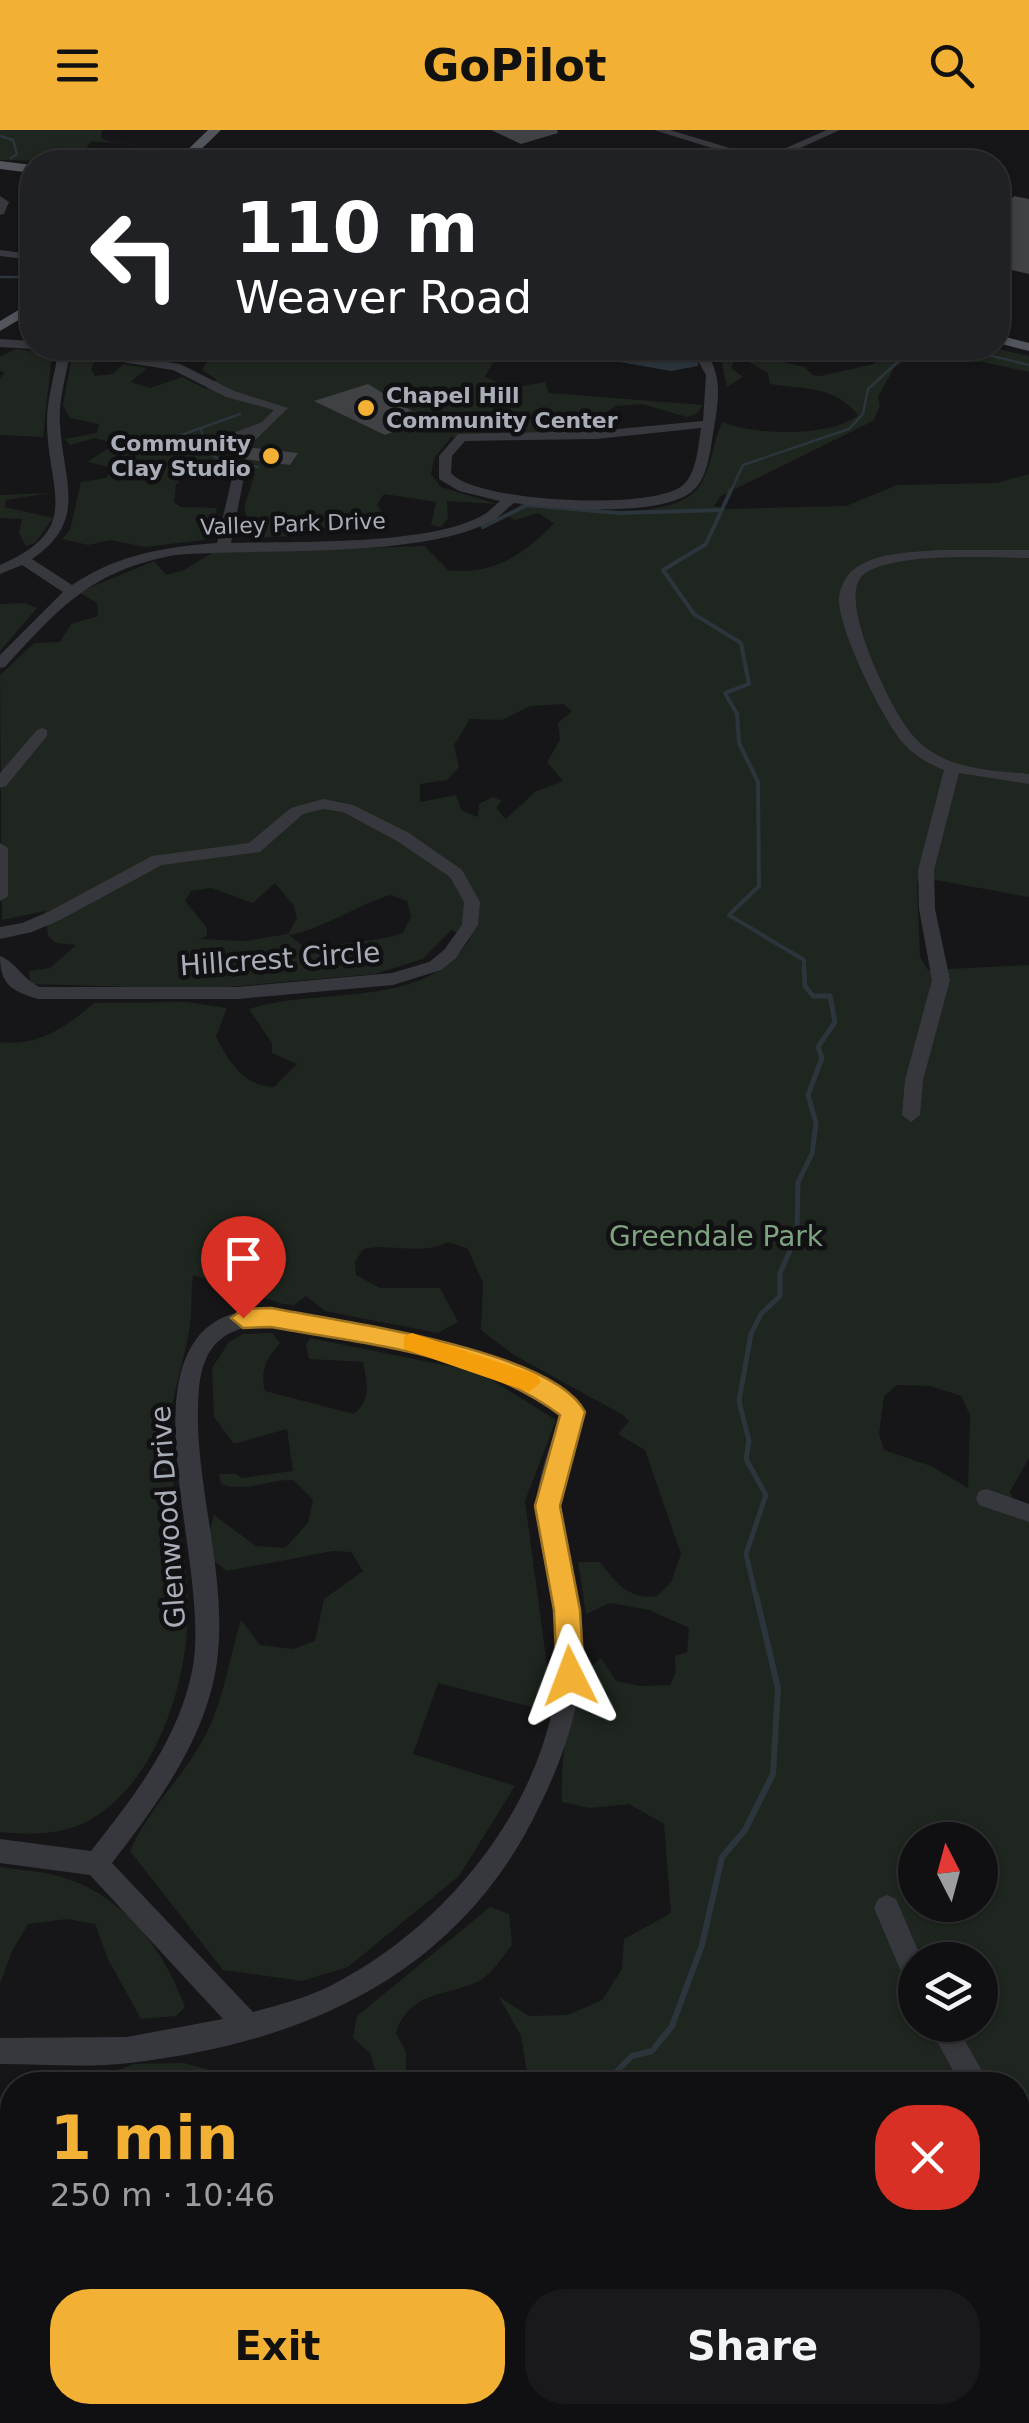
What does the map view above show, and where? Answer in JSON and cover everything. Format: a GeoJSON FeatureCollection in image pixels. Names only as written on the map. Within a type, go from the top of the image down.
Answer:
{"type":"FeatureCollection","features":[{"type":"Feature","properties":{"kind":"main road"},"geometry":{"type":"LineString","coordinates":[[201,150],[216,130]]}},
{"type":"Feature","properties":{"kind":"street"},"geometry":{"type":"LineString","coordinates":[[659,130],[724,150]]}},
{"type":"Feature","properties":{"kind":"street"},"geometry":{"type":"LineString","coordinates":[[790,150],[836,130]]}},
{"type":"Feature","properties":{"kind":"street"},"geometry":{"type":"LineString","coordinates":[[0,199],[4,202],[0,212]]}},
{"type":"Feature","properties":{"kind":"street"},"geometry":{"type":"LineString","coordinates":[[0,570],[24,560],[56,531],[63,515],[53,419],[63,360]]}},
{"type":"Feature","properties":{"kind":"street"},"geometry":{"type":"LineString","coordinates":[[149,360],[176,367],[230,394],[282,408],[267,424]]}},
{"type":"Feature","properties":{"kind":"street"},"geometry":{"type":"LineString","coordinates":[[706,360],[712,367],[716,391],[702,462],[692,483],[666,500],[614,506],[513,497],[466,489],[446,480],[443,462],[454,443],[468,436],[596,436],[708,424]]}},
{"type":"Feature","properties":{"kind":"street"},"geometry":{"type":"LineString","coordinates":[[224,546],[239,472]]}},
{"type":"Feature","properties":{"kind":"street","name":"Valley Park Drive"},"geometry":{"type":"LineString","coordinates":[[0,664],[69,589],[135,558],[224,546],[432,536],[485,522],[504,510],[513,497]]}},
{"type":"Feature","properties":{"kind":"street"},"geometry":{"type":"LineString","coordinates":[[1029,554],[905,559],[860,572],[850,584],[848,612],[888,714],[914,746],[952,769],[1029,779]]}},
{"type":"Feature","properties":{"kind":"street"},"geometry":{"type":"LineString","coordinates":[[24,560],[69,589]]}},
{"type":"Feature","properties":{"kind":"street"},"geometry":{"type":"LineString","coordinates":[[0,783],[42,733]]}},
{"type":"Feature","properties":{"kind":"street"},"geometry":{"type":"LineString","coordinates":[[912,1116],[914,1080],[941,980],[927,909],[926,870],[952,769]]}},
{"type":"Feature","properties":{"kind":"street","name":"Hillcrest Circle"},"geometry":{"type":"LineString","coordinates":[[0,933],[26,928],[54,916],[158,860],[196,852],[254,848],[296,811],[323,804],[347,808],[403,837],[456,874],[472,902],[470,925],[450,954],[435,966],[393,979],[238,993],[38,992],[20,985],[0,962]]}},
{"type":"Feature","properties":{"kind":"street"},"geometry":{"type":"LineString","coordinates":[[0,848],[0,896]]}},
{"type":"Feature","properties":{"kind":"street","name":"Glenwood Drive"},"geometry":{"type":"LineString","coordinates":[[96,1864],[159,1782],[200,1688],[207,1629],[191,1492],[187,1410],[194,1360],[206,1340],[223,1326],[243,1318],[271,1318],[444,1350],[504,1370],[542,1389],[573,1412],[548,1506],[567,1610],[570,1676],[556,1739],[529,1808],[493,1865],[458,1908],[401,1958],[340,1996],[246,2024]]}},
{"type":"Feature","properties":{"kind":"street"},"geometry":{"type":"LineString","coordinates":[[986,1498],[1029,1514]]}},
{"type":"Feature","properties":{"kind":"street"},"geometry":{"type":"LineString","coordinates":[[0,1850],[96,1864],[246,2024],[140,2049],[0,2051]]}},
{"type":"Feature","properties":{"kind":"street"},"geometry":{"type":"LineString","coordinates":[[887,1908],[901,1942]]}},
{"type":"Feature","properties":{"kind":"street"},"geometry":{"type":"LineString","coordinates":[[951,2042],[968,2072]]}},
{"type":"Feature","properties":{"kind":"green space"},"geometry":{"type":"Polygon","coordinates":[[[0,130],[102,130],[101,138],[109,142],[170,148],[91,141],[85,150],[20,150],[20,160],[0,160],[0,130]]]}},
{"type":"Feature","properties":{"kind":"green space"},"geometry":{"type":"Polygon","coordinates":[[[16,349],[20,350],[20,360],[51,360],[43,437],[0,435],[0,378],[5,373],[0,371],[0,357],[16,349]]]}},
{"type":"Feature","properties":{"kind":"green space"},"geometry":{"type":"Polygon","coordinates":[[[1010,352],[1029,356],[1029,372],[983,362],[949,361],[1010,360],[1010,352]]]}},
{"type":"Feature","properties":{"kind":"green space"},"geometry":{"type":"Polygon","coordinates":[[[95,360],[91,370],[95,376],[113,374],[123,364],[147,368],[131,382],[150,388],[182,377],[206,389],[216,379],[202,370],[207,360],[494,360],[485,377],[511,388],[545,382],[549,393],[703,405],[687,417],[642,404],[616,406],[576,432],[451,437],[434,459],[431,474],[441,487],[497,504],[447,501],[448,518],[441,527],[431,525],[436,502],[384,494],[377,505],[385,516],[385,528],[261,538],[239,535],[250,528],[244,507],[255,474],[185,474],[176,485],[174,502],[181,507],[217,508],[212,534],[204,540],[145,547],[111,540],[88,545],[62,539],[70,530],[81,482],[106,478],[110,472],[106,466],[87,462],[115,444],[95,438],[70,445],[65,439],[97,433],[99,424],[70,418],[63,405],[71,361],[95,360]]]}},
{"type":"Feature","properties":{"kind":"green space","name":"Greendale Park"},"geometry":{"type":"Polygon","coordinates":[[[721,360],[774,360],[805,367],[812,375],[820,376],[874,364],[876,360],[905,360],[894,368],[878,397],[880,406],[873,421],[721,496],[714,506],[846,506],[897,485],[997,483],[1029,474],[1029,897],[919,877],[917,884],[920,957],[928,970],[1029,965],[1029,1458],[1010,1492],[1021,1519],[1029,1521],[1029,2072],[527,2072],[521,2036],[499,1997],[529,2016],[568,2015],[602,2000],[622,1969],[624,1939],[671,1913],[664,1824],[629,1804],[590,1808],[562,1802],[565,1746],[574,1705],[590,1670],[601,1658],[616,1681],[640,1686],[670,1685],[676,1672],[675,1656],[687,1652],[689,1628],[649,1610],[610,1603],[586,1614],[578,1562],[600,1562],[631,1593],[647,1597],[657,1596],[671,1582],[681,1554],[645,1450],[618,1434],[629,1421],[623,1415],[514,1355],[481,1330],[483,1283],[468,1249],[448,1242],[417,1249],[363,1249],[355,1262],[356,1275],[380,1288],[440,1288],[458,1322],[438,1333],[325,1311],[306,1296],[294,1305],[283,1304],[193,1275],[189,1330],[170,1429],[171,1467],[187,1581],[187,1630],[183,1662],[164,1727],[131,1785],[82,1824],[31,1834],[0,1832],[0,1042],[39,1038],[73,1020],[94,1003],[186,1002],[227,1008],[216,1037],[221,1046],[246,1077],[274,1087],[297,1064],[272,1053],[272,1043],[249,1009],[399,987],[427,977],[451,962],[470,939],[451,930],[423,959],[375,974],[204,989],[30,984],[29,971],[50,968],[76,945],[56,943],[48,936],[45,911],[2,920],[0,675],[34,643],[60,642],[71,624],[98,616],[97,603],[79,592],[154,561],[166,575],[184,570],[212,553],[424,546],[448,570],[479,570],[519,553],[554,523],[538,513],[515,520],[509,517],[522,503],[619,511],[670,505],[689,496],[702,482],[722,422],[772,432],[811,431],[830,428],[858,415],[839,398],[770,384],[768,373],[749,362],[734,362],[731,368],[743,377],[727,387],[721,360]],[[563,704],[530,706],[502,720],[470,719],[454,745],[459,767],[447,780],[420,784],[420,802],[456,795],[462,811],[478,817],[479,804],[493,797],[502,801],[496,808],[506,819],[535,792],[563,781],[547,762],[560,740],[558,723],[572,711],[563,704]],[[275,883],[253,903],[211,888],[191,891],[185,901],[207,928],[207,936],[199,939],[245,941],[288,934],[297,918],[294,906],[275,883]],[[390,895],[289,935],[314,955],[317,948],[403,933],[411,917],[407,901],[390,895]],[[897,1385],[884,1396],[879,1434],[884,1450],[931,1466],[968,1488],[970,1415],[961,1396],[931,1386],[897,1385]]]}},
{"type":"Feature","properties":{"kind":"green space"},"geometry":{"type":"Polygon","coordinates":[[[49,493],[6,500],[5,507],[53,518],[35,543],[26,546],[19,533],[22,519],[0,518],[0,495],[49,493]]]}},
{"type":"Feature","properties":{"kind":"green space"},"geometry":{"type":"Polygon","coordinates":[[[25,603],[37,608],[0,651],[0,604],[25,603]]]}},
{"type":"Feature","properties":{"kind":"green space"},"geometry":{"type":"Polygon","coordinates":[[[272,1333],[280,1343],[265,1365],[265,1391],[354,1414],[360,1408],[367,1390],[363,1362],[309,1359],[306,1345],[310,1338],[479,1372],[556,1420],[525,1501],[548,1673],[539,1709],[438,1683],[413,1754],[515,1786],[459,1876],[348,1967],[302,1981],[223,1970],[130,1851],[210,1726],[241,1620],[260,1645],[293,1649],[315,1641],[324,1599],[363,1571],[351,1552],[333,1551],[227,1571],[214,1561],[210,1530],[214,1515],[256,1546],[285,1548],[308,1523],[313,1500],[293,1480],[230,1486],[221,1484],[219,1474],[242,1478],[293,1471],[287,1429],[234,1444],[214,1417],[212,1368],[229,1342],[243,1334],[272,1333]]]}},
{"type":"Feature","properties":{"kind":"green space"},"geometry":{"type":"Polygon","coordinates":[[[0,1867],[62,1877],[104,1897],[153,1945],[185,2007],[176,2016],[141,2019],[108,1959],[95,1924],[67,1919],[28,1924],[12,1951],[0,1984],[0,1867]]]}},
{"type":"Feature","properties":{"kind":"green space"},"geometry":{"type":"Polygon","coordinates":[[[490,1907],[509,1914],[512,1945],[493,1969],[479,1981],[420,2002],[402,2019],[396,2033],[406,2052],[406,2072],[376,2072],[370,2053],[353,2038],[357,2016],[490,1907]]]}},
{"type":"Feature","properties":{"kind":"green space"},"geometry":{"type":"Polygon","coordinates":[[[184,2063],[214,2072],[112,2072],[134,2064],[184,2063]]]}},
{"type":"Feature","properties":{"kind":"shaded area"},"geometry":{"type":"Polygon","coordinates":[[[609,360],[698,360],[698,366],[671,371],[609,360]]]}},
{"type":"Feature","properties":{"kind":"building"},"geometry":{"type":"Polygon","coordinates":[[[491,130],[557,130],[558,133],[521,144],[491,130]]]}},
{"type":"Feature","properties":{"kind":"building"},"geometry":{"type":"Polygon","coordinates":[[[1014,196],[1029,199],[1029,274],[1010,270],[1010,200],[1014,196]]]}},
{"type":"Feature","properties":{"kind":"building","name":"Chapel Hill Community Center"},"geometry":{"type":"Polygon","coordinates":[[[368,384],[426,420],[385,435],[314,401],[368,384]]]}},
{"type":"Feature","properties":{"kind":"building","name":"Community Clay Studio"},"geometry":{"type":"Polygon","coordinates":[[[253,448],[298,453],[290,465],[245,459],[253,448]]]}},
{"type":"Feature","properties":{"kind":"waterway"},"geometry":{"type":"LineString","coordinates":[[0,136],[13,140],[17,154],[11,158]]}},
{"type":"Feature","properties":{"kind":"waterway"},"geometry":{"type":"LineString","coordinates":[[0,277],[20,277]]}},
{"type":"Feature","properties":{"kind":"waterway"},"geometry":{"type":"LineString","coordinates":[[730,493],[743,465],[849,429],[863,414],[868,389],[900,360]]}},
{"type":"Feature","properties":{"kind":"waterway"},"geometry":{"type":"LineString","coordinates":[[1008,360],[1029,365]]}},
{"type":"Feature","properties":{"kind":"waterway"},"geometry":{"type":"LineString","coordinates":[[201,428],[240,414]]}},
{"type":"Feature","properties":{"kind":"waterway"},"geometry":{"type":"LineString","coordinates":[[181,435],[201,428]]}},
{"type":"Feature","properties":{"kind":"waterway"},"geometry":{"type":"LineString","coordinates":[[201,428],[205,448],[218,459],[258,467]]}},
{"type":"Feature","properties":{"kind":"waterway"},"geometry":{"type":"LineString","coordinates":[[722,510],[731,490]]}},
{"type":"Feature","properties":{"kind":"waterway"},"geometry":{"type":"LineString","coordinates":[[483,527],[527,505],[619,513],[722,510]]}},
{"type":"Feature","properties":{"kind":"waterway"},"geometry":{"type":"LineString","coordinates":[[722,510],[706,544],[663,570],[694,614],[741,643],[749,684],[725,693],[737,714],[739,743],[758,782],[759,886],[729,915],[804,960],[804,967]]}},
{"type":"Feature","properties":{"kind":"waterway"},"geometry":{"type":"LineString","coordinates":[[756,1597],[746,1554],[766,1495],[746,1459],[749,1441],[739,1401],[751,1334],[761,1314],[780,1296],[780,1273],[797,1235],[798,1182],[812,1154],[816,1123],[808,1095],[822,1058],[818,1047],[835,1022],[830,996],[813,996],[805,986],[804,967]]}},
{"type":"Feature","properties":{"kind":"waterway"},"geometry":{"type":"LineString","coordinates":[[616,2072],[632,2056],[652,2051],[672,2026],[702,1945],[722,1857],[745,1830],[773,1774],[778,1688],[756,1595]]}},
{"type":"Feature","properties":{"kind":"slow traffic"},"geometry":{"type":"LineString","coordinates":[[412,1343],[504,1370],[529,1382]]}},
{"type":"Feature","properties":{"kind":"place","name":"Chapel Hill Community Center"},"geometry":{"type":"Point","coordinates":[366,408]}},
{"type":"Feature","properties":{"kind":"place","name":"Community Clay Studio"},"geometry":{"type":"Point","coordinates":[271,456]}},
{"type":"Feature","properties":{"kind":"route"},"geometry":{"type":"LineString","coordinates":[[243,1318],[271,1318],[380,1335],[444,1350],[504,1370],[542,1389],[573,1412],[548,1506],[567,1610],[570,1676]]}}]}
